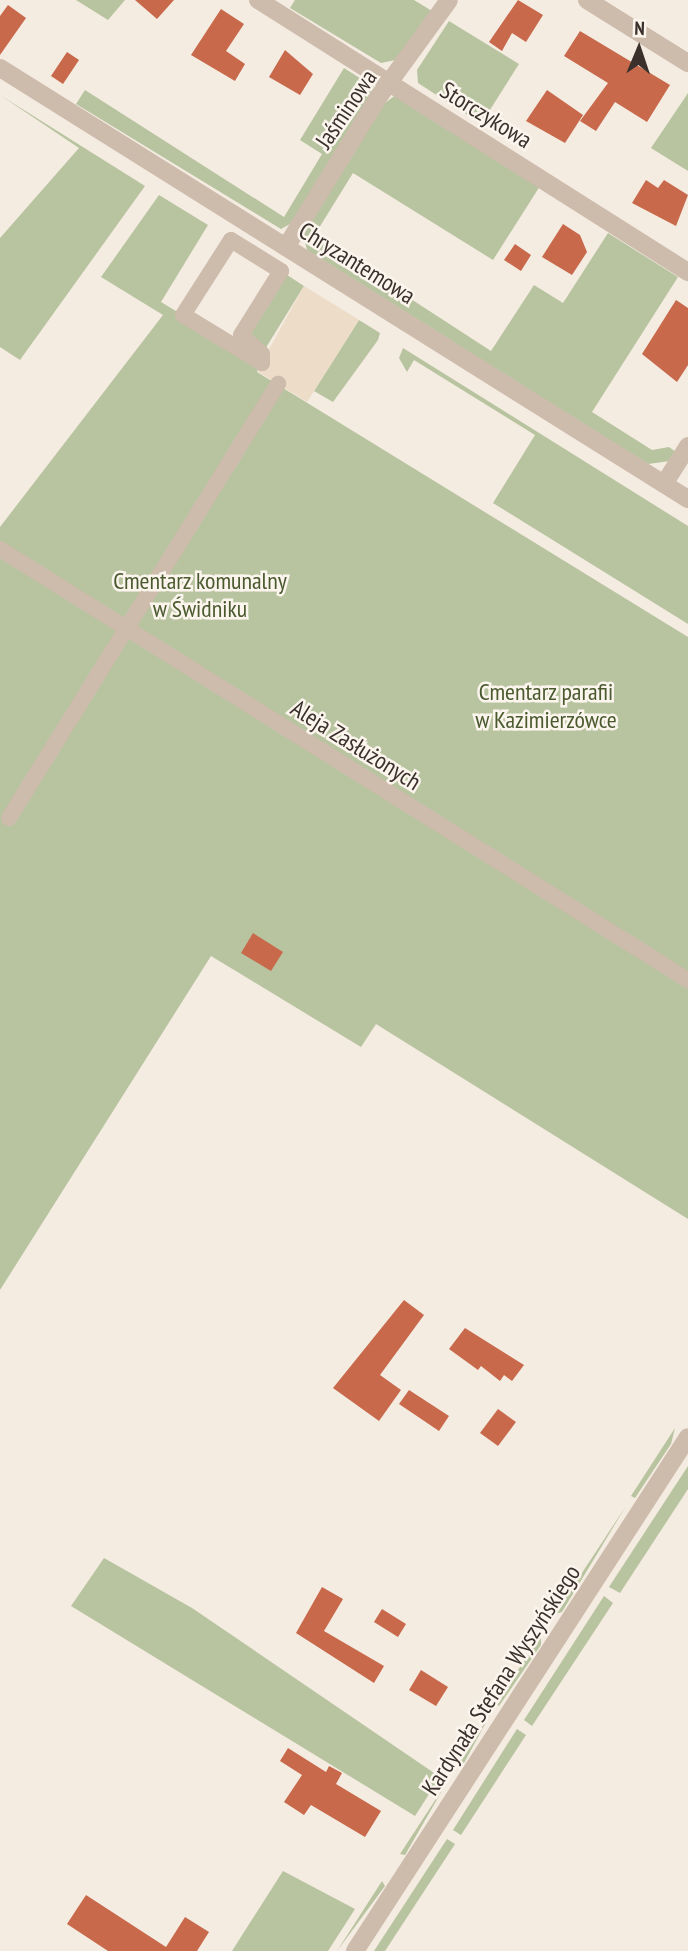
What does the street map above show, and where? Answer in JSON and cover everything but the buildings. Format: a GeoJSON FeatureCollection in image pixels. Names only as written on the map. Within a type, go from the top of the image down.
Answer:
{"type":"FeatureCollection","features":[{"type":"Feature","properties":{"kind":"street","name":"Storczykowa"},"geometry":{"type":"LineString","coordinates":[[258,0],[688,272]]}},
{"type":"Feature","properties":{"kind":"street","name":"Jaśminowa"},"geometry":{"type":"LineString","coordinates":[[286,247],[449,0]]}},
{"type":"Feature","properties":{"kind":"street"},"geometry":{"type":"LineString","coordinates":[[587,0],[688,63]]}},
{"type":"Feature","properties":{"kind":"street","name":"Chryzantemowa"},"geometry":{"type":"LineString","coordinates":[[0,68],[688,499]]}},
{"type":"Feature","properties":{"kind":"street"},"geometry":{"type":"LineString","coordinates":[[231,240],[281,271],[241,335],[262,354],[262,363],[183,315],[231,240]]}},
{"type":"Feature","properties":{"kind":"street"},"geometry":{"type":"LineString","coordinates":[[9,818],[128,630],[278,384]]}},
{"type":"Feature","properties":{"kind":"street"},"geometry":{"type":"LineString","coordinates":[[664,484],[688,446]]}},
{"type":"Feature","properties":{"kind":"street","name":"Aleja Zasłużonych"},"geometry":{"type":"LineString","coordinates":[[0,549],[688,980]]}},
{"type":"Feature","properties":{"kind":"street","name":"Kardynała Stefana Wyszyńskiego"},"geometry":{"type":"LineString","coordinates":[[355,1951],[688,1437]]}},
{"type":"Feature","properties":{"kind":"green space"},"geometry":{"type":"Polygon","coordinates":[[[76,0],[125,0],[108,20],[76,0]]]}},
{"type":"Feature","properties":{"kind":"green space"},"geometry":{"type":"Polygon","coordinates":[[[295,0],[414,0],[432,11],[400,59],[381,63],[290,8],[295,0]]]}},
{"type":"Feature","properties":{"kind":"green space"},"geometry":{"type":"Polygon","coordinates":[[[449,21],[519,64],[481,124],[418,83],[417,70],[449,21]]]}},
{"type":"Feature","properties":{"kind":"green space"},"geometry":{"type":"Polygon","coordinates":[[[344,68],[374,87],[372,94],[292,223],[281,229],[76,104],[85,90],[284,217],[322,154],[300,140],[344,68]]]}},
{"type":"Feature","properties":{"kind":"green space"},"geometry":{"type":"Polygon","coordinates":[[[688,93],[688,171],[651,148],[688,93]]]}},
{"type":"Feature","properties":{"kind":"green space"},"geometry":{"type":"Polygon","coordinates":[[[397,94],[540,186],[493,260],[353,173],[314,236],[491,351],[534,285],[563,303],[608,233],[678,277],[592,412],[652,450],[669,447],[676,452],[670,461],[648,464],[307,250],[303,234],[385,103],[397,94]]]}},
{"type":"Feature","properties":{"kind":"green space"},"geometry":{"type":"Polygon","coordinates":[[[0,95],[145,186],[20,360],[0,347],[0,238],[79,148],[0,95]]]}},
{"type":"Feature","properties":{"kind":"green space","name":"Cmentarz komunalny w Świdniku"},"geometry":{"type":"Polygon","coordinates":[[[159,195],[208,225],[161,302],[262,363],[257,372],[688,637],[688,1219],[376,1024],[361,1047],[211,956],[0,1290],[0,527],[163,315],[101,277],[159,195]]]}},
{"type":"Feature","properties":{"kind":"green space"},"geometry":{"type":"Polygon","coordinates":[[[281,271],[304,286],[262,354],[242,342],[281,271]]]}},
{"type":"Feature","properties":{"kind":"green space"},"geometry":{"type":"Polygon","coordinates":[[[359,320],[380,333],[378,340],[333,402],[314,391],[359,320]]]}},
{"type":"Feature","properties":{"kind":"green space"},"geometry":{"type":"Polygon","coordinates":[[[403,348],[688,526],[688,624],[493,503],[535,435],[414,360],[407,372],[399,358],[403,348]]]}},
{"type":"Feature","properties":{"kind":"green space"},"geometry":{"type":"Polygon","coordinates":[[[675,1428],[671,1444],[635,1498],[631,1496],[675,1428]]]}},
{"type":"Feature","properties":{"kind":"green space"},"geometry":{"type":"Polygon","coordinates":[[[688,1466],[688,1489],[620,1593],[609,1587],[688,1466]]]}},
{"type":"Feature","properties":{"kind":"green space"},"geometry":{"type":"Polygon","coordinates":[[[626,1506],[562,1612],[555,1614],[626,1506]]]}},
{"type":"Feature","properties":{"kind":"green space"},"geometry":{"type":"Polygon","coordinates":[[[104,1558],[192,1608],[440,1777],[415,1816],[71,1606],[104,1558]]]}},
{"type":"Feature","properties":{"kind":"green space"},"geometry":{"type":"Polygon","coordinates":[[[604,1596],[613,1603],[532,1726],[524,1720],[604,1596]]]}},
{"type":"Feature","properties":{"kind":"green space"},"geometry":{"type":"Polygon","coordinates":[[[541,1635],[541,1645],[499,1706],[496,1704],[541,1635]]]}},
{"type":"Feature","properties":{"kind":"green space"},"geometry":{"type":"Polygon","coordinates":[[[490,1715],[464,1763],[459,1762],[490,1715]]]}},
{"type":"Feature","properties":{"kind":"green space"},"geometry":{"type":"Polygon","coordinates":[[[517,1729],[526,1735],[461,1835],[453,1830],[517,1729]]]}},
{"type":"Feature","properties":{"kind":"green space"},"geometry":{"type":"Polygon","coordinates":[[[447,1782],[405,1855],[400,1854],[447,1782]]]}},
{"type":"Feature","properties":{"kind":"green space"},"geometry":{"type":"Polygon","coordinates":[[[447,1839],[455,1844],[385,1951],[374,1951],[447,1839]]]}},
{"type":"Feature","properties":{"kind":"green space"},"geometry":{"type":"Polygon","coordinates":[[[283,1871],[355,1909],[328,1951],[232,1951],[283,1871]]]}},
{"type":"Feature","properties":{"kind":"green space"},"geometry":{"type":"Polygon","coordinates":[[[382,1881],[385,1886],[337,1951],[382,1881]]]}},
{"type":"Feature","properties":{"kind":"shaded area"},"geometry":{"type":"Polygon","coordinates":[[[304,286],[359,320],[307,402],[257,371],[304,286]]]}},
{"type":"Feature","properties":{"kind":"park label","name":"Cmentarz parafii w Kazimierzówce"},"geometry":{"type":"Point","coordinates":[546,706]}}]}
